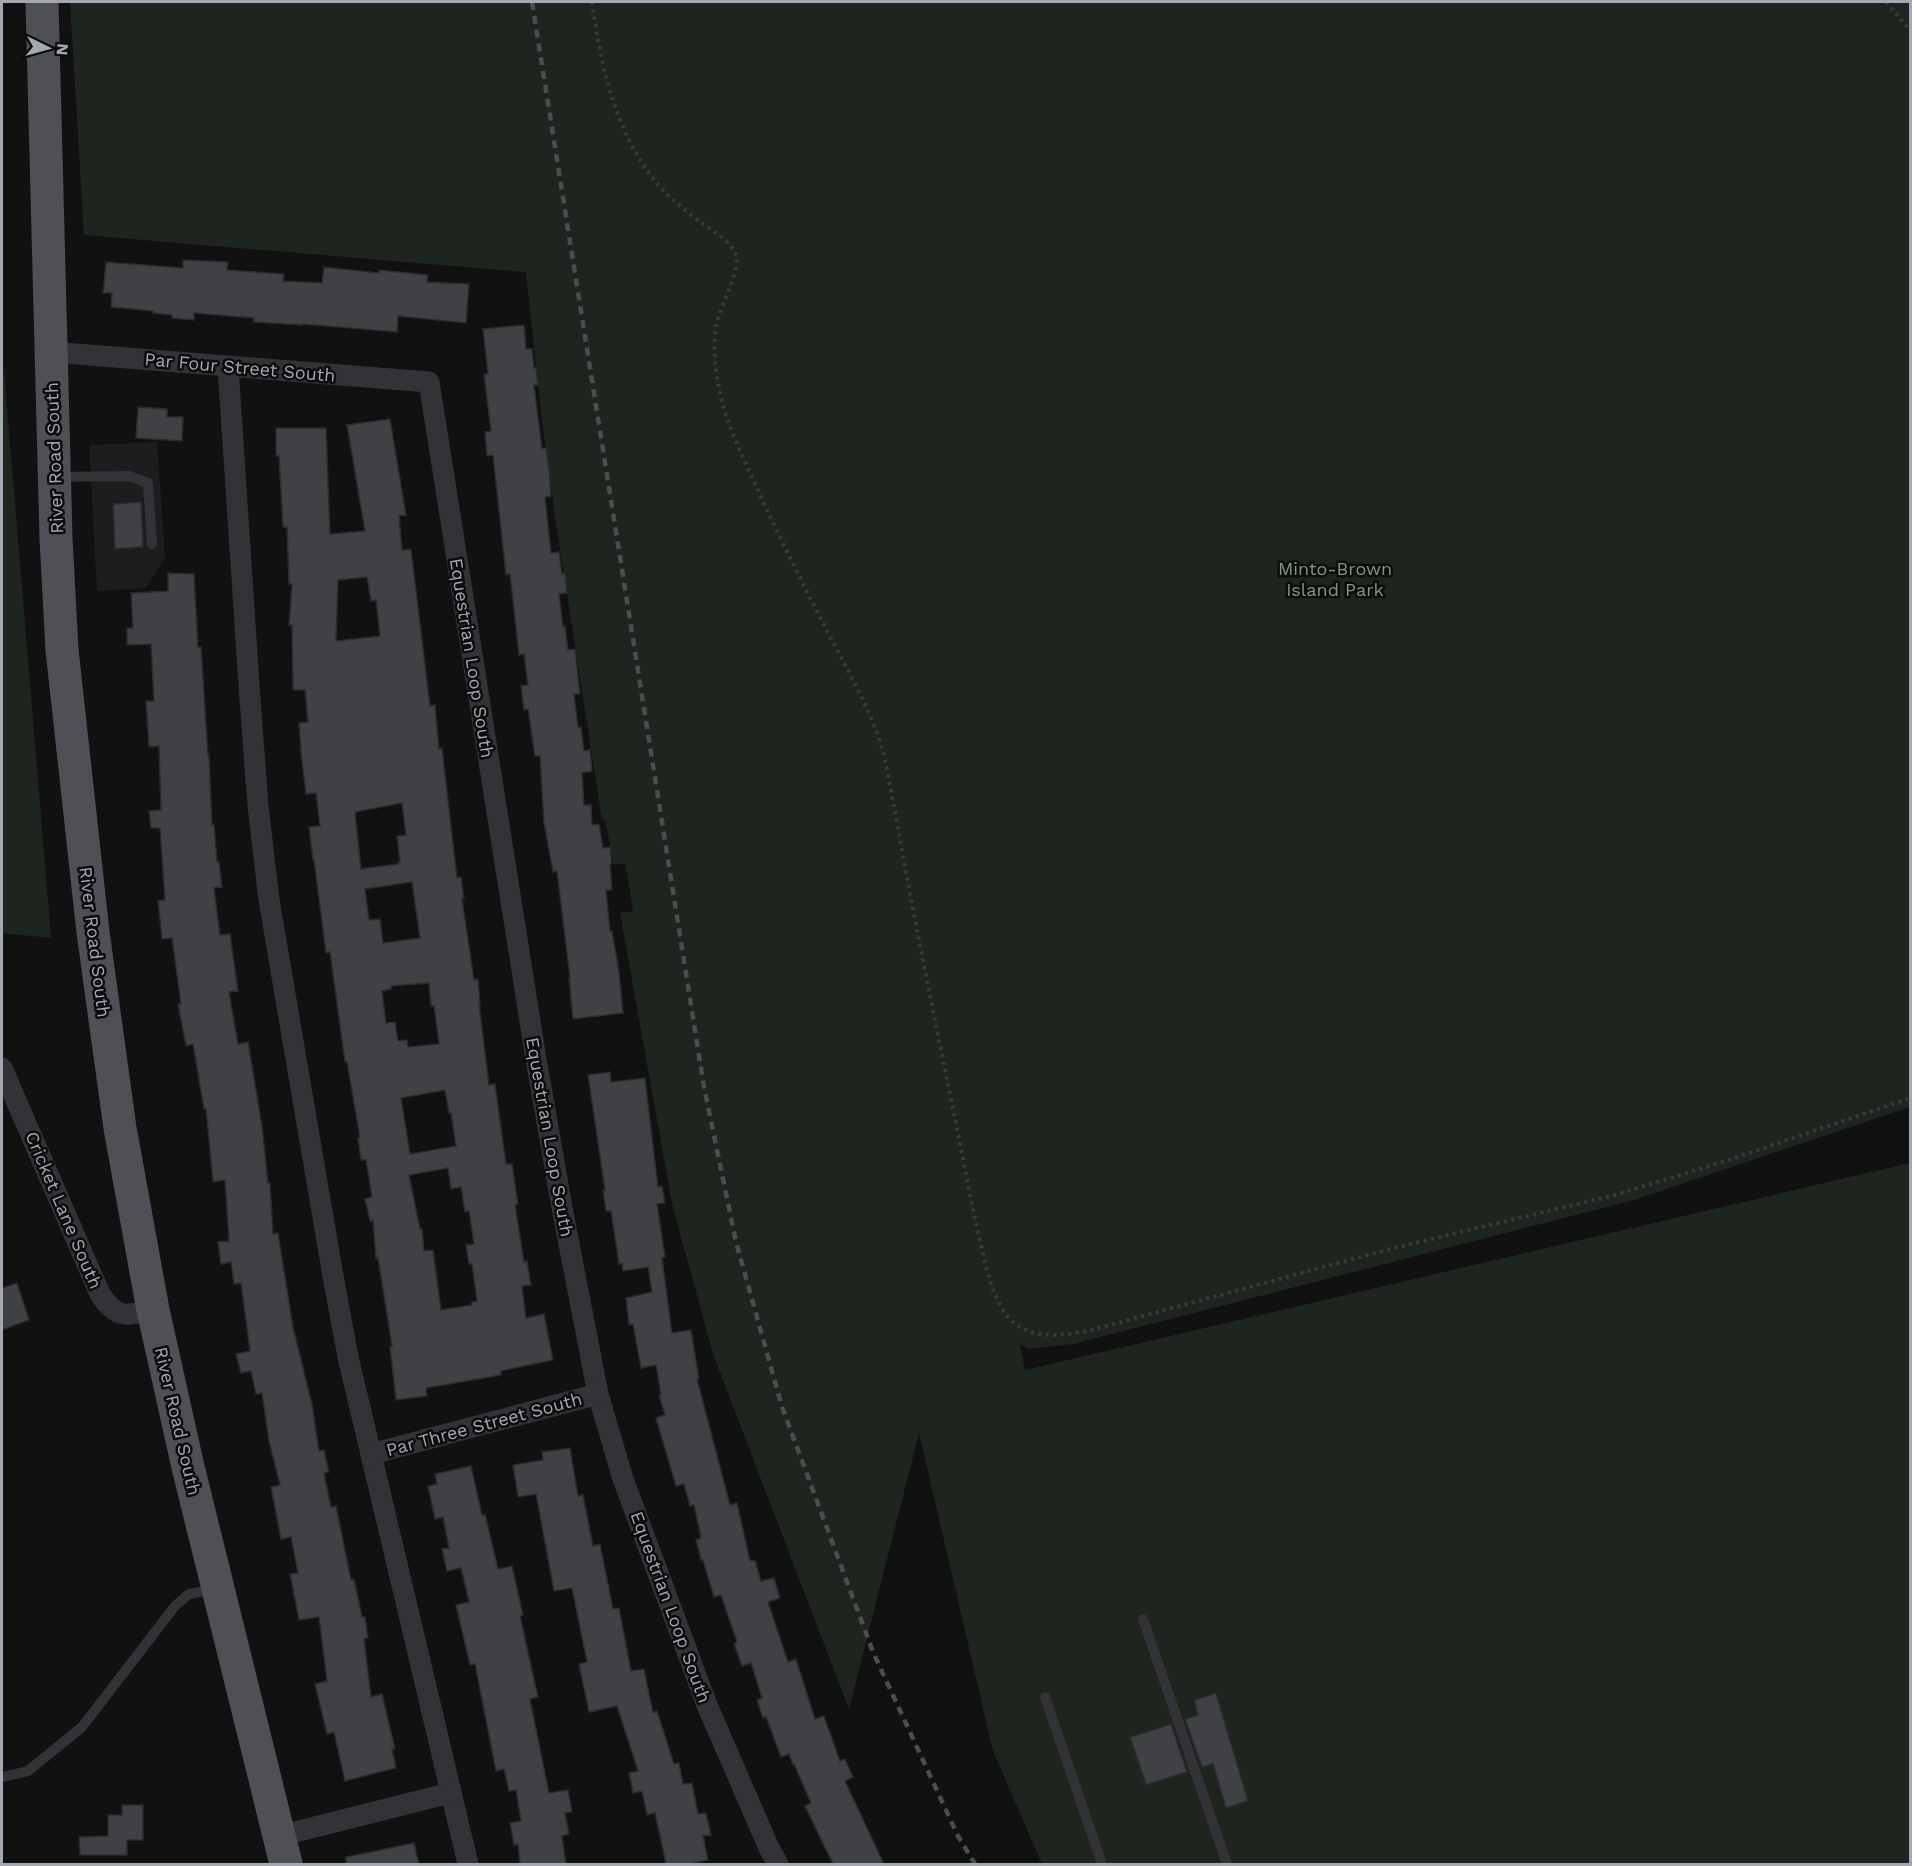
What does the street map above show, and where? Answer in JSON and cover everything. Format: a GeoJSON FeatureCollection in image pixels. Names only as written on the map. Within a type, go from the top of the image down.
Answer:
{"type":"FeatureCollection","features":[{"type":"Feature","properties":{"kind":"main road","name":"River Road South"},"geometry":{"type":"LineString","coordinates":[[42,2],[53,477],[62,650],[93,932],[120,1128],[153,1310],[186,1456],[282,1850]]}},
{"type":"Feature","properties":{"kind":"street","name":"Par Four Street South"},"geometry":{"type":"LineString","coordinates":[[51,352],[429,382]]}},
{"type":"Feature","properties":{"kind":"street"},"geometry":{"type":"LineString","coordinates":[[228,367],[258,806],[269,900],[348,1357],[468,1864]]}},
{"type":"Feature","properties":{"kind":"street","name":"Equestrian Loop South"},"geometry":{"type":"LineString","coordinates":[[429,382],[534,1047],[598,1394],[623,1479],[707,1705],[778,1864]]}},
{"type":"Feature","properties":{"kind":"street","name":"Cricket Lane South"},"geometry":{"type":"LineString","coordinates":[[2,1068],[108,1308],[120,1315],[153,1310]]}},
{"type":"Feature","properties":{"kind":"street","name":"Par Three Street South"},"geometry":{"type":"LineString","coordinates":[[371,1454],[598,1394]]}},
{"type":"Feature","properties":{"kind":"street"},"geometry":{"type":"LineString","coordinates":[[282,1850],[450,1793]]}},
{"type":"Feature","properties":{"kind":"lane"},"geometry":{"type":"LineString","coordinates":[[53,477],[129,476],[148,483],[152,544]]}},
{"type":"Feature","properties":{"kind":"lane"},"geometry":{"type":"LineString","coordinates":[[2,1777],[28,1771],[82,1727],[175,1605],[189,1594],[218,1589]]}},
{"type":"Feature","properties":{"kind":"lane"},"geometry":{"type":"LineString","coordinates":[[1143,1619],[1227,1864]]}},
{"type":"Feature","properties":{"kind":"lane"},"geometry":{"type":"LineString","coordinates":[[1045,1696],[1102,1864]]}},
{"type":"Feature","properties":{"kind":"path"},"geometry":{"type":"LineString","coordinates":[[592,2],[597,38],[609,87],[617,112],[631,142],[662,188],[684,209],[730,245],[735,254],[737,264],[720,311],[715,336],[724,411],[766,508],[860,691],[882,750],[976,1225],[990,1281],[1006,1314],[1014,1322],[1024,1330],[1038,1335],[1054,1336],[1088,1331],[1390,1249],[1616,1195],[1726,1161],[1911,1098]]}},
{"type":"Feature","properties":{"kind":"path"},"geometry":{"type":"LineString","coordinates":[[1886,2],[1911,30]]}},
{"type":"Feature","properties":{"kind":"shaded area"},"geometry":{"type":"Polygon","coordinates":[[[157,442],[165,557],[146,588],[97,591],[89,445],[157,442]]]}},
{"type":"Feature","properties":{"kind":"green space","name":"Minto-Brown Island Park"},"geometry":{"type":"Polygon","coordinates":[[[70,2],[1910,2],[1910,1107],[1634,1200],[1073,1344],[1028,1349],[1020,1344],[1025,1370],[1910,1163],[1910,1864],[1042,1864],[993,1751],[919,1433],[849,1709],[713,1354],[672,1204],[620,913],[633,911],[625,863],[614,865],[605,820],[602,820],[556,523],[526,272],[84,235],[70,2]]]}},
{"type":"Feature","properties":{"kind":"green space"},"geometry":{"type":"Polygon","coordinates":[[[2,347],[51,938],[2,933],[2,347]]]}},
{"type":"Feature","properties":{"kind":"building"},"geometry":{"type":"Polygon","coordinates":[[[183,260],[228,262],[227,270],[284,274],[283,281],[322,283],[324,267],[428,275],[427,282],[469,284],[466,323],[398,316],[397,332],[253,322],[254,318],[194,313],[194,320],[172,318],[172,315],[153,313],[153,311],[111,307],[112,293],[103,293],[106,262],[183,268],[183,260]]]}},
{"type":"Feature","properties":{"kind":"building"},"geometry":{"type":"Polygon","coordinates":[[[524,325],[526,349],[532,349],[534,368],[536,367],[538,385],[534,385],[542,449],[546,448],[549,469],[551,496],[545,497],[551,553],[559,552],[562,574],[565,573],[567,593],[559,594],[568,650],[575,649],[580,694],[574,694],[578,727],[581,727],[584,751],[590,750],[592,771],[582,773],[584,805],[591,805],[592,825],[599,824],[603,848],[610,847],[612,890],[606,890],[623,1013],[573,1019],[557,871],[553,872],[544,823],[540,756],[535,756],[528,709],[524,710],[521,686],[528,685],[524,654],[519,655],[510,574],[506,575],[493,455],[487,456],[485,432],[491,431],[484,374],[488,374],[483,329],[524,325]]]}},
{"type":"Feature","properties":{"kind":"building"},"geometry":{"type":"Polygon","coordinates":[[[138,407],[167,409],[167,417],[183,417],[182,441],[136,438],[138,407]]]}},
{"type":"Feature","properties":{"kind":"building"},"geometry":{"type":"Polygon","coordinates":[[[390,419],[406,515],[399,516],[402,550],[411,549],[430,706],[435,705],[457,878],[461,877],[474,980],[478,979],[489,1085],[495,1084],[506,1164],[512,1164],[518,1204],[515,1205],[524,1262],[527,1261],[531,1285],[522,1286],[526,1318],[544,1314],[553,1360],[501,1371],[501,1375],[426,1388],[427,1396],[396,1400],[390,1347],[392,1346],[378,1258],[376,1259],[373,1220],[370,1221],[365,1199],[372,1197],[366,1160],[361,1160],[358,1138],[360,1137],[347,1062],[345,1062],[330,952],[326,953],[313,860],[309,827],[320,826],[316,793],[306,794],[301,753],[299,723],[308,722],[305,690],[293,690],[292,625],[289,625],[292,584],[289,584],[287,527],[283,527],[279,456],[276,456],[276,428],[326,428],[330,534],[365,531],[347,425],[390,419]],[[367,577],[338,580],[336,641],[380,636],[376,600],[371,601],[367,577]],[[402,803],[355,812],[361,869],[400,862],[397,836],[406,835],[402,803]],[[412,882],[365,889],[369,920],[380,919],[383,943],[420,938],[412,882]],[[429,983],[391,986],[391,989],[382,991],[386,1023],[395,1022],[398,1041],[407,1040],[408,1047],[439,1044],[429,983]],[[445,1090],[401,1098],[410,1154],[456,1146],[445,1090]],[[448,1168],[409,1175],[420,1229],[422,1229],[424,1251],[433,1250],[441,1310],[472,1305],[471,1302],[477,1301],[472,1264],[469,1264],[466,1245],[474,1244],[469,1211],[465,1212],[461,1187],[451,1189],[448,1168]]]}},
{"type":"Feature","properties":{"kind":"building"},"geometry":{"type":"Polygon","coordinates":[[[141,502],[143,547],[115,549],[113,504],[141,502]]]}},
{"type":"Feature","properties":{"kind":"building"},"geometry":{"type":"Polygon","coordinates":[[[168,573],[194,574],[198,647],[201,647],[209,755],[212,825],[214,824],[217,862],[219,862],[222,887],[214,888],[220,935],[230,934],[238,991],[229,992],[238,1044],[248,1042],[262,1126],[268,1183],[270,1183],[273,1234],[278,1233],[293,1327],[312,1404],[319,1451],[324,1450],[329,1472],[324,1473],[331,1507],[336,1506],[351,1580],[354,1579],[362,1617],[365,1617],[368,1638],[364,1639],[371,1697],[382,1694],[395,1749],[392,1749],[396,1768],[345,1781],[334,1732],[327,1734],[315,1684],[327,1681],[319,1617],[299,1620],[290,1574],[298,1573],[291,1537],[281,1539],[271,1487],[280,1485],[269,1441],[262,1393],[256,1394],[251,1371],[241,1373],[236,1354],[250,1351],[241,1283],[234,1284],[231,1262],[221,1264],[218,1242],[229,1241],[225,1180],[213,1182],[206,1109],[204,1109],[193,1044],[186,1046],[178,1004],[181,1004],[172,938],[162,939],[158,901],[165,900],[160,828],[151,828],[149,811],[161,810],[159,746],[149,747],[146,701],[154,701],[151,644],[127,645],[127,628],[133,628],[131,593],[168,591],[168,573]]]}},
{"type":"Feature","properties":{"kind":"building"},"geometry":{"type":"Polygon","coordinates":[[[610,1072],[611,1082],[645,1078],[658,1187],[662,1186],[665,1203],[657,1204],[665,1257],[662,1258],[672,1333],[691,1330],[699,1379],[697,1379],[730,1505],[737,1503],[750,1561],[755,1560],[761,1581],[774,1578],[780,1598],[768,1602],[788,1662],[796,1659],[815,1719],[824,1716],[840,1761],[845,1759],[853,1777],[845,1781],[884,1864],[833,1864],[805,1806],[811,1803],[794,1764],[789,1754],[781,1757],[766,1717],[763,1718],[757,1700],[762,1698],[751,1663],[742,1666],[734,1644],[737,1642],[721,1595],[714,1597],[703,1560],[701,1560],[696,1540],[701,1538],[694,1505],[690,1506],[684,1484],[676,1486],[656,1418],[665,1415],[659,1395],[661,1395],[656,1365],[641,1368],[633,1324],[629,1325],[626,1298],[652,1292],[648,1267],[623,1271],[622,1263],[619,1264],[611,1211],[606,1211],[588,1075],[610,1072]]]}},
{"type":"Feature","properties":{"kind":"building"},"geometry":{"type":"Polygon","coordinates":[[[17,1283],[29,1320],[2,1330],[2,1288],[17,1283]]]}},
{"type":"Feature","properties":{"kind":"building"},"geometry":{"type":"Polygon","coordinates":[[[570,1448],[578,1496],[583,1495],[593,1546],[600,1544],[613,1609],[619,1608],[631,1671],[644,1669],[653,1713],[657,1711],[674,1764],[679,1763],[683,1784],[692,1783],[698,1814],[706,1813],[711,1835],[703,1836],[708,1860],[689,1864],[666,1864],[655,1813],[647,1815],[642,1791],[633,1793],[629,1773],[638,1771],[617,1706],[589,1712],[579,1664],[587,1662],[572,1588],[554,1591],[536,1494],[518,1497],[513,1465],[543,1460],[542,1452],[570,1448]]]}},
{"type":"Feature","properties":{"kind":"building"},"geometry":{"type":"Polygon","coordinates":[[[471,1466],[498,1569],[512,1566],[523,1615],[520,1616],[538,1697],[530,1699],[549,1793],[568,1790],[572,1812],[565,1813],[569,1834],[562,1836],[566,1864],[520,1864],[518,1844],[514,1845],[510,1823],[521,1821],[516,1790],[509,1791],[504,1769],[496,1771],[475,1664],[470,1665],[456,1605],[469,1602],[461,1568],[447,1571],[442,1549],[449,1548],[443,1517],[435,1519],[428,1486],[437,1484],[435,1474],[471,1466]]]}},
{"type":"Feature","properties":{"kind":"building"},"geometry":{"type":"Polygon","coordinates":[[[1216,1693],[1248,1801],[1226,1808],[1213,1764],[1202,1767],[1185,1719],[1198,1715],[1194,1700],[1216,1693]]]}},
{"type":"Feature","properties":{"kind":"building"},"geometry":{"type":"Polygon","coordinates":[[[1171,1724],[1187,1772],[1146,1785],[1130,1737],[1171,1724]]]}},
{"type":"Feature","properties":{"kind":"building"},"geometry":{"type":"Polygon","coordinates":[[[122,1805],[143,1805],[143,1840],[127,1840],[127,1855],[80,1855],[79,1837],[108,1836],[108,1815],[122,1815],[122,1805]]]}},
{"type":"Feature","properties":{"kind":"building"},"geometry":{"type":"Polygon","coordinates":[[[414,1843],[419,1864],[346,1864],[346,1857],[414,1843]]]}},
{"type":"Feature","properties":{"kind":"railway"},"geometry":{"type":"LineString","coordinates":[[532,2],[704,1087],[736,1242],[782,1407],[873,1652],[958,1836],[975,1864]]}}]}
